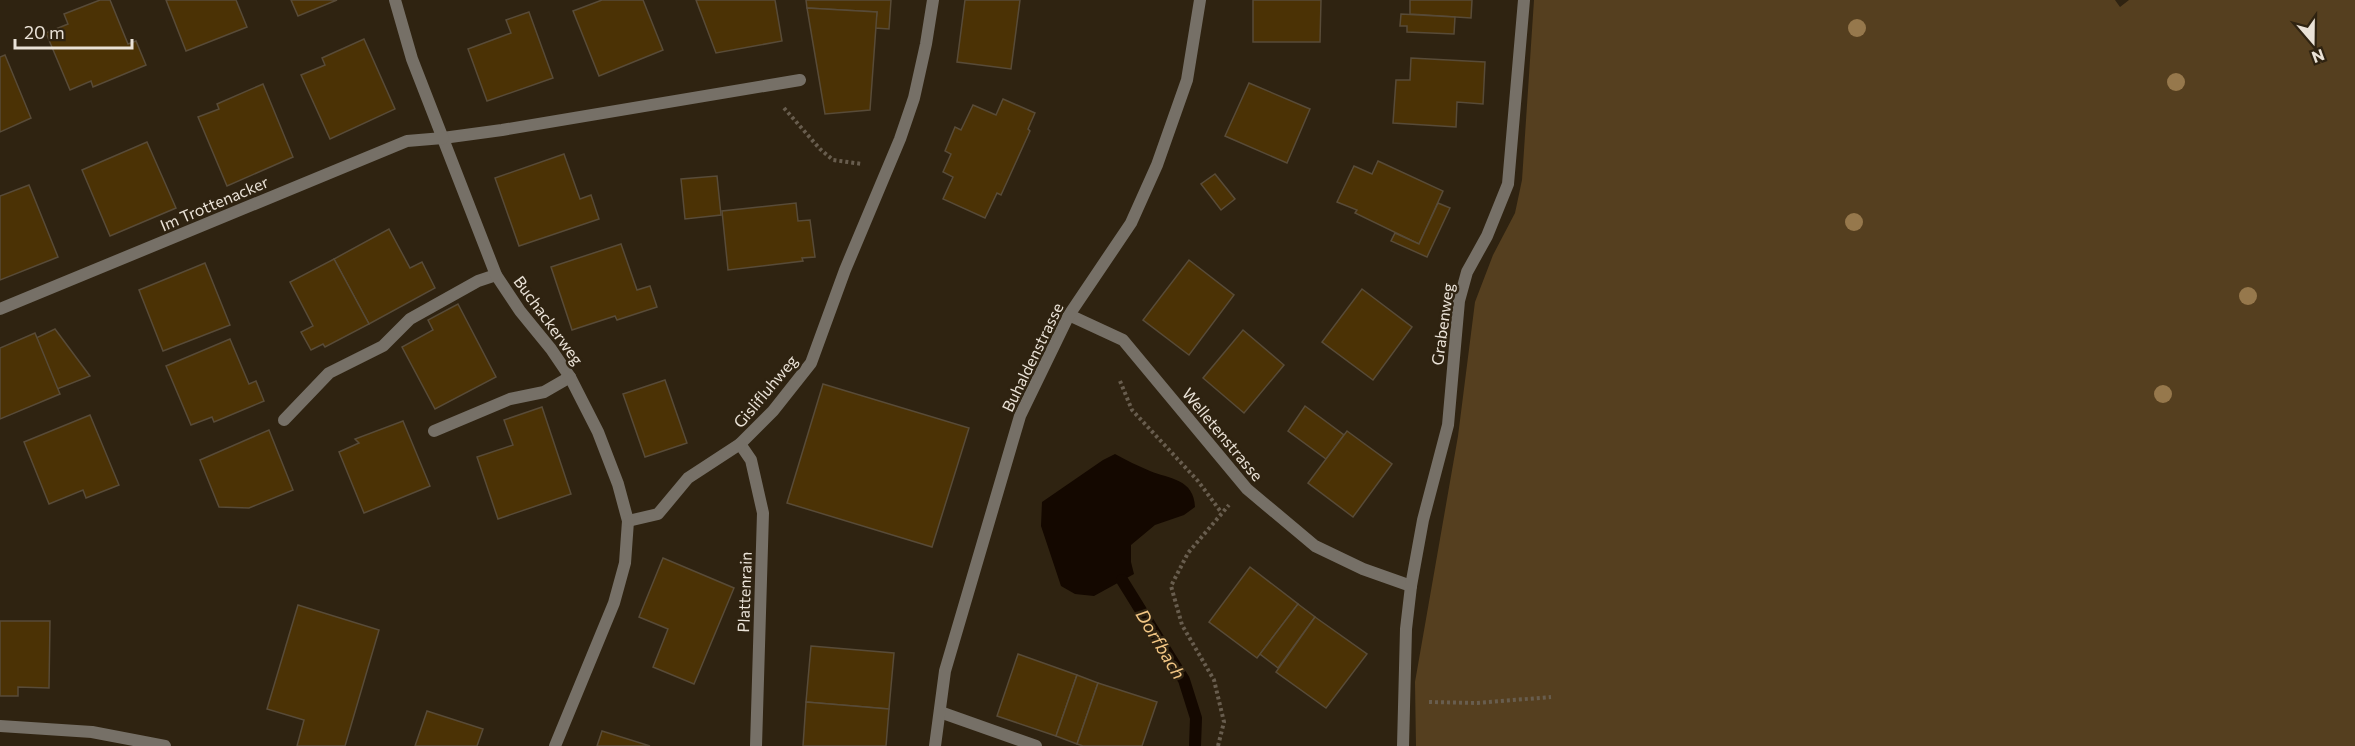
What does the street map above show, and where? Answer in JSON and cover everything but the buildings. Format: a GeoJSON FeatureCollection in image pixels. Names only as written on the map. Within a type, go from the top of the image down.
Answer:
{"type":"FeatureCollection","features":[{"type":"Feature","properties":{"kind":"street","name":"Buchackerweg"},"geometry":{"type":"LineString","coordinates":[[395,0],[412,59],[496,275],[570,377],[598,432],[618,484],[628,521]]}},
{"type":"Feature","properties":{"kind":"street","name":"Gislifluhweg"},"geometry":{"type":"LineString","coordinates":[[628,521],[658,514],[688,478],[740,444],[773,411],[811,363],[869,210],[900,139],[914,98],[933,0]]}},
{"type":"Feature","properties":{"kind":"street","name":"Buhaldenstrasse"},"geometry":{"type":"LineString","coordinates":[[935,746],[945,671],[1020,416],[1070,315],[1131,223],[1157,165],[1187,80],[1200,0]]}},
{"type":"Feature","properties":{"kind":"street","name":"Grabenweg"},"geometry":{"type":"LineString","coordinates":[[1411,586],[1423,520],[1448,425],[1459,301],[1467,272],[1487,236],[1508,184],[1524,0]]}},
{"type":"Feature","properties":{"kind":"street"},"geometry":{"type":"LineString","coordinates":[[443,138],[800,80]]}},
{"type":"Feature","properties":{"kind":"street","name":"Im Trottenacker"},"geometry":{"type":"LineString","coordinates":[[0,309],[407,141],[443,138]]}},
{"type":"Feature","properties":{"kind":"street"},"geometry":{"type":"LineString","coordinates":[[284,420],[329,373],[382,346],[410,318],[478,281],[496,275]]}},
{"type":"Feature","properties":{"kind":"street","name":"Welletenstrasse"},"geometry":{"type":"LineString","coordinates":[[1070,315],[1123,340],[1247,489],[1315,546],[1363,569],[1411,586]]}},
{"type":"Feature","properties":{"kind":"street"},"geometry":{"type":"LineString","coordinates":[[434,431],[510,399],[544,392],[570,377]]}},
{"type":"Feature","properties":{"kind":"street","name":"Plattenrain"},"geometry":{"type":"LineString","coordinates":[[740,444],[751,460],[763,513],[756,746]]}},
{"type":"Feature","properties":{"kind":"street"},"geometry":{"type":"LineString","coordinates":[[555,746],[614,603],[625,563],[628,521]]}},
{"type":"Feature","properties":{"kind":"street"},"geometry":{"type":"LineString","coordinates":[[1403,746],[1406,629],[1411,586]]}},
{"type":"Feature","properties":{"kind":"street"},"geometry":{"type":"LineString","coordinates":[[940,712],[1036,746]]}},
{"type":"Feature","properties":{"kind":"street"},"geometry":{"type":"LineString","coordinates":[[0,726],[92,732],[165,746]]}},
{"type":"Feature","properties":{"kind":"path"},"geometry":{"type":"LineString","coordinates":[[767,84],[770,96],[833,160],[865,164],[859,180],[862,195],[869,210]]}},
{"type":"Feature","properties":{"kind":"path"},"geometry":{"type":"LineString","coordinates":[[1119,377],[1132,410],[1198,481],[1221,512]]}},
{"type":"Feature","properties":{"kind":"path"},"geometry":{"type":"LineString","coordinates":[[1218,746],[1224,722],[1214,680],[1182,625],[1171,586],[1188,553],[1221,512],[1247,489]]}},
{"type":"Feature","properties":{"kind":"path"},"geometry":{"type":"LineString","coordinates":[[1404,702],[1477,703],[1551,696]]}},
{"type":"Feature","properties":{"kind":"shaded area"},"geometry":{"type":"Polygon","coordinates":[[[1534,0],[2115,0],[2120,7],[2129,0],[2355,0],[2355,746],[1416,746],[1415,682],[1458,436],[1475,302],[1493,255],[1515,213],[1522,180],[1534,0]]]}},
{"type":"Feature","properties":{"kind":"shaded area"},"geometry":{"type":"Polygon","coordinates":[[[1115,454],[1186,485],[1194,498],[1195,507],[1184,515],[1155,525],[1131,545],[1134,574],[1094,596],[1075,594],[1061,586],[1041,526],[1042,502],[1115,454]]]}},
{"type":"Feature","properties":{"kind":"waterway","name":"Dorfbach"},"geometry":{"type":"LineString","coordinates":[[1122,580],[1184,680],[1196,718],[1195,746]]}}]}
